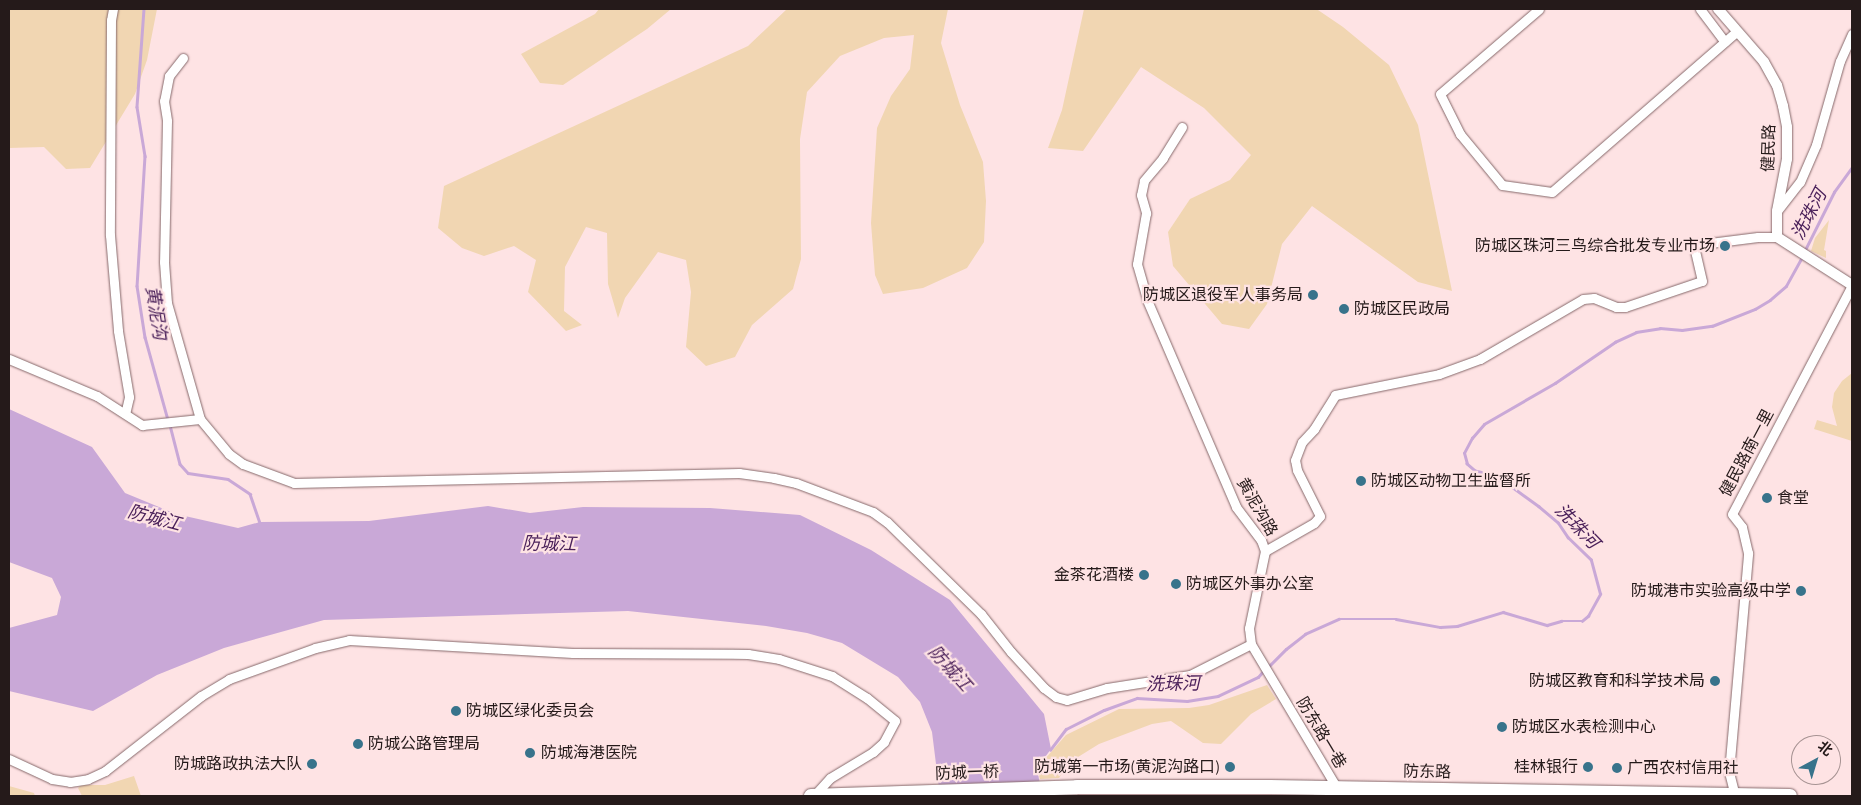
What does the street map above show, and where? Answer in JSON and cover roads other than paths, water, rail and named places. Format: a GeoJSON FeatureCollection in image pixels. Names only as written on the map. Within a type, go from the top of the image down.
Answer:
{"type":"FeatureCollection","features":[{"type":"Feature","properties":{"kind":"main road","name":"防东路"},"geometry":{"type":"LineString","coordinates":[[1063,787],[1270,792],[1338,788],[1519,794],[1790,796]]}},
{"type":"Feature","properties":{"kind":"main road","name":"防城一桥"},"geometry":{"type":"LineString","coordinates":[[813,796],[1063,787]]}},
{"type":"Feature","properties":{"kind":"street"},"geometry":{"type":"LineString","coordinates":[[113,9],[111,20],[110,235],[118,332],[129,397],[125,414]]}},
{"type":"Feature","properties":{"kind":"street"},"geometry":{"type":"LineString","coordinates":[[1539,9],[1440,94],[1460,134],[1502,185],[1552,192],[1737,31]]}},
{"type":"Feature","properties":{"kind":"street"},"geometry":{"type":"LineString","coordinates":[[1700,9],[1725,42]]}},
{"type":"Feature","properties":{"kind":"street","name":"健民路"},"geometry":{"type":"LineString","coordinates":[[1718,9],[1764,62],[1777,85],[1783,106],[1787,127],[1787,159],[1777,211],[1777,238]]}},
{"type":"Feature","properties":{"kind":"street"},"geometry":{"type":"LineString","coordinates":[[1777,211],[1800,182],[1816,145],[1840,61],[1852,34]]}},
{"type":"Feature","properties":{"kind":"street"},"geometry":{"type":"LineString","coordinates":[[183,58],[169,76],[164,101],[167,121],[164,262],[168,303],[200,419],[229,454],[243,464],[294,483],[739,473],[796,483],[873,512],[887,522],[975,607],[1044,688],[1056,697],[1067,700],[1107,688],[1190,675],[1251,644]]}},
{"type":"Feature","properties":{"kind":"street","name":"黄泥沟路"},"geometry":{"type":"LineString","coordinates":[[1182,127],[1163,158],[1144,181],[1141,195],[1146,213],[1137,264],[1147,300],[1236,507],[1265,550],[1249,628],[1251,644]]}},
{"type":"Feature","properties":{"kind":"street"},"geometry":{"type":"LineString","coordinates":[[1265,550],[1314,523],[1320,516],[1297,470],[1295,460],[1302,442],[1314,429],[1335,395],[1439,374],[1480,359],[1583,299],[1594,298],[1616,307],[1625,307],[1702,282],[1694,246],[1758,237],[1777,238],[1852,285]]}},
{"type":"Feature","properties":{"kind":"street","name":"健民路南一里"},"geometry":{"type":"LineString","coordinates":[[1735,796],[1729,772],[1748,553],[1742,527],[1732,514],[1852,285]]}},
{"type":"Feature","properties":{"kind":"street"},"geometry":{"type":"LineString","coordinates":[[9,359],[97,396],[142,425],[200,419]]}},
{"type":"Feature","properties":{"kind":"street"},"geometry":{"type":"LineString","coordinates":[[9,759],[52,779],[70,782],[88,779],[105,771],[200,696],[229,679],[315,648],[349,640],[573,653],[748,654],[779,659],[832,676],[867,698],[894,721],[884,742],[873,752],[830,778],[813,796]]}},
{"type":"Feature","properties":{"kind":"street","name":"防东路一巷"},"geometry":{"type":"LineString","coordinates":[[1251,644],[1338,788]]}},
{"type":"Feature","properties":{"kind":"water","name":"防城江"},"geometry":{"type":"Polygon","coordinates":[[[9,409],[92,447],[125,493],[176,514],[238,528],[260,522],[369,521],[488,506],[530,513],[583,507],[710,508],[800,515],[871,550],[950,600],[1044,714],[1051,749],[1037,768],[1042,796],[940,796],[932,732],[920,702],[898,677],[842,643],[807,633],[766,626],[628,611],[324,620],[224,648],[157,675],[93,711],[9,691],[9,628],[57,615],[61,597],[52,578],[9,562],[9,409]]]}},
{"type":"Feature","properties":{"kind":"waterway","name":"黄泥沟"},"geometry":{"type":"LineString","coordinates":[[144,9],[137,107],[145,156],[137,286],[145,337],[168,420]]}},
{"type":"Feature","properties":{"kind":"waterway","name":"洗珠河"},"geometry":{"type":"LineString","coordinates":[[1804,252],[1834,192],[1852,167]]}},
{"type":"Feature","properties":{"kind":"waterway","name":"洗珠河"},"geometry":{"type":"LineString","coordinates":[[1268,667],[1305,634],[1339,619],[1396,619],[1440,627],[1457,626],[1503,612],[1547,625],[1561,621],[1582,621],[1588,616],[1600,594],[1591,560],[1568,538],[1558,523],[1539,507],[1511,487],[1488,474],[1475,471],[1467,464],[1464,453],[1472,438],[1484,424],[1555,383],[1615,342],[1636,332],[1660,328],[1682,330],[1712,326],[1755,309],[1770,300],[1786,286],[1802,257]]}},
{"type":"Feature","properties":{"kind":"waterway","name":"黄泥沟"},"geometry":{"type":"LineString","coordinates":[[170,425],[180,464],[188,473],[228,479],[250,494],[260,523]]}},
{"type":"Feature","properties":{"kind":"waterway","name":"洗珠河"},"geometry":{"type":"LineString","coordinates":[[1050,750],[1066,729],[1104,710],[1137,698],[1187,701],[1218,696],[1258,677],[1264,670]]}},
{"type":"Feature","properties":{"kind":"place","name":"防城区珠河三鸟综合批发专业市场"},"geometry":{"type":"Point","coordinates":[1725,246]}},
{"type":"Feature","properties":{"kind":"place","name":"防城区退役军人事务局"},"geometry":{"type":"Point","coordinates":[1313,295]}},
{"type":"Feature","properties":{"kind":"place","name":"防城区民政局"},"geometry":{"type":"Point","coordinates":[1344,309]}},
{"type":"Feature","properties":{"kind":"place","name":"防城区动物卫生监督所"},"geometry":{"type":"Point","coordinates":[1361,481]}},
{"type":"Feature","properties":{"kind":"place","name":"食堂"},"geometry":{"type":"Point","coordinates":[1767,498]}},
{"type":"Feature","properties":{"kind":"place","name":"金茶花酒楼"},"geometry":{"type":"Point","coordinates":[1144,575]}},
{"type":"Feature","properties":{"kind":"place","name":"防城区外事办公室"},"geometry":{"type":"Point","coordinates":[1176,584]}},
{"type":"Feature","properties":{"kind":"place","name":"防城港市实验高级中学"},"geometry":{"type":"Point","coordinates":[1801,591]}},
{"type":"Feature","properties":{"kind":"place","name":"防城区教育和科学技术局"},"geometry":{"type":"Point","coordinates":[1715,681]}},
{"type":"Feature","properties":{"kind":"place","name":"防城区绿化委员会"},"geometry":{"type":"Point","coordinates":[456,711]}},
{"type":"Feature","properties":{"kind":"place","name":"防城区水表检测中心"},"geometry":{"type":"Point","coordinates":[1502,727]}},
{"type":"Feature","properties":{"kind":"place","name":"防城公路管理局"},"geometry":{"type":"Point","coordinates":[358,744]}},
{"type":"Feature","properties":{"kind":"place","name":"防城海港医院"},"geometry":{"type":"Point","coordinates":[530,753]}},
{"type":"Feature","properties":{"kind":"place","name":"防城路政执法大队"},"geometry":{"type":"Point","coordinates":[312,764]}},
{"type":"Feature","properties":{"kind":"place","name":"防城第一市场(黄泥沟路口)"},"geometry":{"type":"Point","coordinates":[1230,767]}},
{"type":"Feature","properties":{"kind":"place","name":"桂林银行"},"geometry":{"type":"Point","coordinates":[1588,767]}},
{"type":"Feature","properties":{"kind":"place","name":"广西农村信用社"},"geometry":{"type":"Point","coordinates":[1617,768]}}]}
